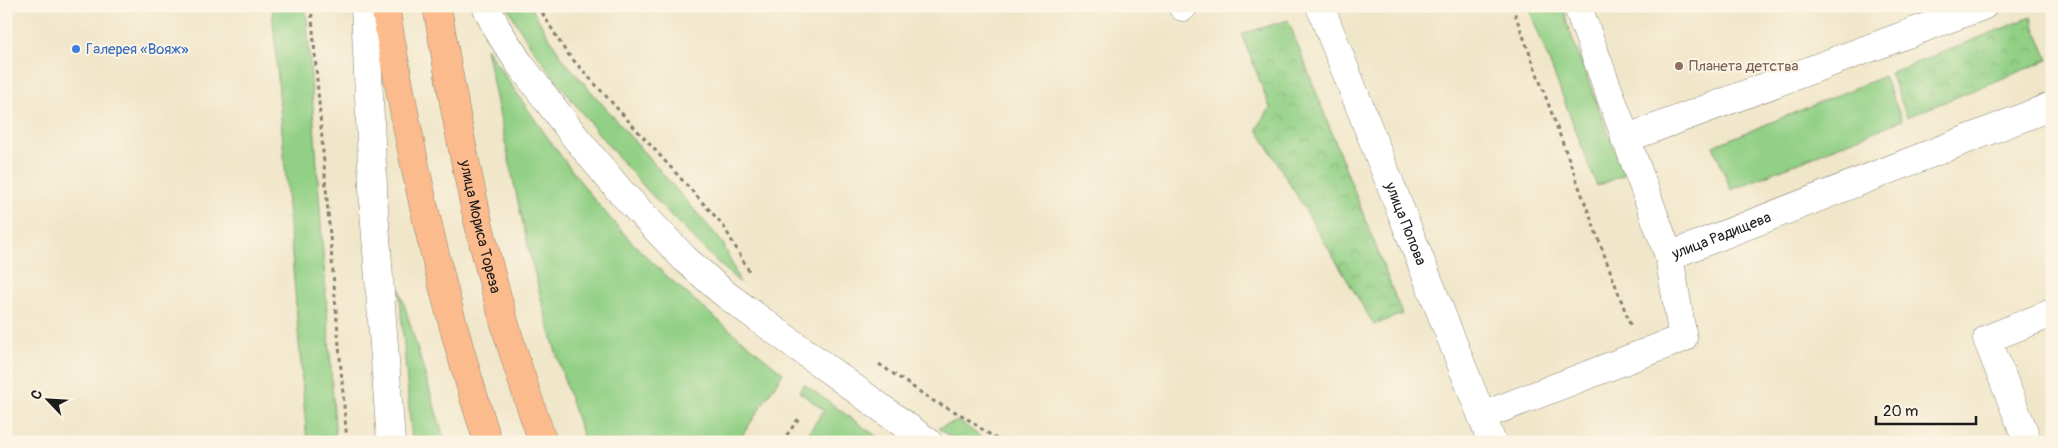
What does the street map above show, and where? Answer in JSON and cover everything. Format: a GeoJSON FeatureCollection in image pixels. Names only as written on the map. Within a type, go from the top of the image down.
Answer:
{"type":"FeatureCollection","features":[{"type":"Feature","properties":{"kind":"main road"},"geometry":{"type":"LineString","coordinates":[[385,6],[408,137],[446,302],[488,442]]}},
{"type":"Feature","properties":{"kind":"main road","name":"улица Мориса Тореза"},"geometry":{"type":"LineString","coordinates":[[437,6],[456,116],[494,287],[519,374],[543,442]]}},
{"type":"Feature","properties":{"kind":"street"},"geometry":{"type":"LineString","coordinates":[[365,6],[374,210],[391,442]]}},
{"type":"Feature","properties":{"kind":"street"},"geometry":{"type":"LineString","coordinates":[[486,6],[497,28],[519,63],[576,138],[620,192],[679,253],[725,294],[928,442]]}},
{"type":"Feature","properties":{"kind":"street","name":"улица Попова"},"geometry":{"type":"LineString","coordinates":[[1320,6],[1492,442]]}},
{"type":"Feature","properties":{"kind":"street"},"geometry":{"type":"LineString","coordinates":[[1579,6],[1625,139],[1669,256]]}},
{"type":"Feature","properties":{"kind":"street"},"geometry":{"type":"LineString","coordinates":[[1625,139],[1983,6]]}},
{"type":"Feature","properties":{"kind":"street","name":"улица Радищева"},"geometry":{"type":"LineString","coordinates":[[1482,416],[1683,338],[1669,256],[2052,106]]}},
{"type":"Feature","properties":{"kind":"street"},"geometry":{"type":"LineString","coordinates":[[2028,442],[1987,339],[2052,313]]}},
{"type":"Feature","properties":{"kind":"path"},"geometry":{"type":"LineString","coordinates":[[311,6],[347,442]]}},
{"type":"Feature","properties":{"kind":"path"},"geometry":{"type":"LineString","coordinates":[[538,6],[566,52],[723,226],[750,272]]}},
{"type":"Feature","properties":{"kind":"path"},"geometry":{"type":"LineString","coordinates":[[1512,6],[1641,354]]}},
{"type":"Feature","properties":{"kind":"path"},"geometry":{"type":"LineString","coordinates":[[879,364],[936,402],[960,414],[1000,442]]}},
{"type":"Feature","properties":{"kind":"path"},"geometry":{"type":"LineString","coordinates":[[782,442],[799,418]]}},
{"type":"Feature","properties":{"kind":"green space"},"geometry":{"type":"Polygon","coordinates":[[[272,6],[306,6],[336,442],[307,442],[272,6]]]}},
{"type":"Feature","properties":{"kind":"green space"},"geometry":{"type":"Polygon","coordinates":[[[508,6],[530,6],[562,58],[723,243],[740,283],[667,212],[600,136],[531,46],[508,6]]]}},
{"type":"Feature","properties":{"kind":"green space"},"geometry":{"type":"Polygon","coordinates":[[[1528,6],[1564,6],[1567,24],[1624,175],[1597,186],[1528,6]]]}},
{"type":"Feature","properties":{"kind":"green space"},"geometry":{"type":"Polygon","coordinates":[[[2031,17],[2048,60],[1907,117],[1890,73],[2031,17]]]}},
{"type":"Feature","properties":{"kind":"green space"},"geometry":{"type":"Polygon","coordinates":[[[1288,20],[1402,314],[1374,325],[1257,129],[1270,108],[1242,34],[1288,20]]]}},
{"type":"Feature","properties":{"kind":"green space"},"geometry":{"type":"Polygon","coordinates":[[[486,48],[577,177],[629,239],[671,280],[783,373],[738,442],[585,442],[554,345],[528,247],[486,48]]]}},
{"type":"Feature","properties":{"kind":"green space"},"geometry":{"type":"Polygon","coordinates":[[[1884,76],[1902,120],[1731,190],[1713,146],[1884,76]]]}},
{"type":"Feature","properties":{"kind":"green space"},"geometry":{"type":"Polygon","coordinates":[[[399,287],[445,442],[412,442],[399,287]]]}},
{"type":"Feature","properties":{"kind":"green space"},"geometry":{"type":"Polygon","coordinates":[[[804,384],[884,442],[803,442],[824,410],[799,392],[804,384]]]}},
{"type":"Feature","properties":{"kind":"green space"},"geometry":{"type":"Polygon","coordinates":[[[959,421],[988,442],[957,442],[938,428],[959,421]]]}},
{"type":"Feature","properties":{"kind":"place","name":"Галерея «Вояж»"},"geometry":{"type":"Point","coordinates":[76,49]}},
{"type":"Feature","properties":{"kind":"place","name":"Планета детства"},"geometry":{"type":"Point","coordinates":[1679,66]}}]}
